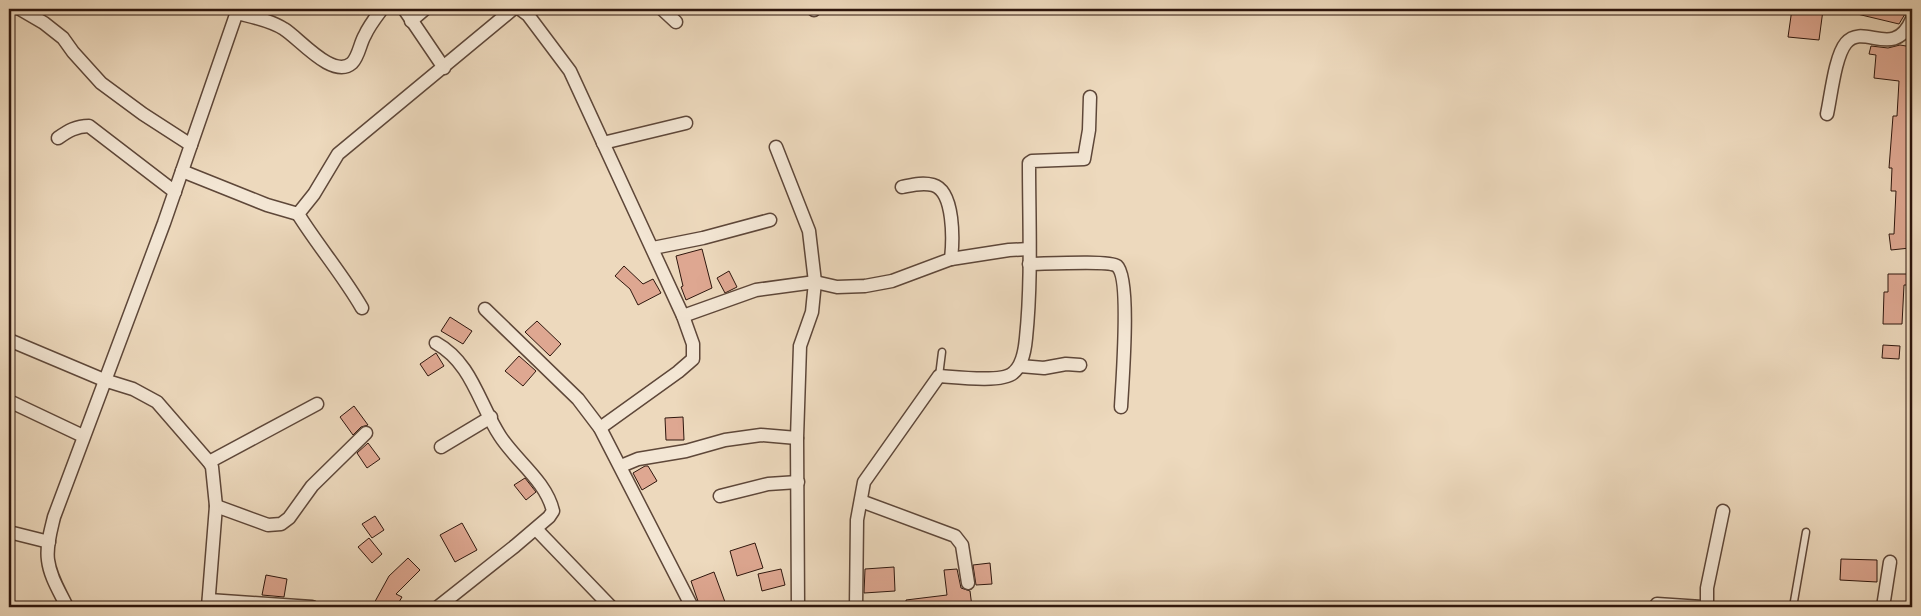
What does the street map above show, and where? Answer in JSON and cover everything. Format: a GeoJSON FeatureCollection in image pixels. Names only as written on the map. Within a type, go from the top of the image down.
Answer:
{"type":"FeatureCollection","features":[{"type":"Feature","properties":{"kind":"street"},"geometry":{"type":"LineString","coordinates":[[20,9],[44,23],[64,38],[101,83],[143,114],[191,145]]}},
{"type":"Feature","properties":{"kind":"street"},"geometry":{"type":"LineString","coordinates":[[68,607],[52,576],[48,559],[54,517],[175,192],[237,11],[286,30],[306,48],[334,66],[345,67],[354,61],[365,34],[382,9]]}},
{"type":"Feature","properties":{"kind":"street"},"geometry":{"type":"LineString","coordinates":[[404,9],[444,68]]}},
{"type":"Feature","properties":{"kind":"street"},"geometry":{"type":"LineString","coordinates":[[411,21],[425,9]]}},
{"type":"Feature","properties":{"kind":"street"},"geometry":{"type":"LineString","coordinates":[[298,214],[314,194],[338,154],[513,9]]}},
{"type":"Feature","properties":{"kind":"street"},"geometry":{"type":"LineString","coordinates":[[520,9],[528,16],[570,71],[684,316],[693,344],[692,359],[678,372],[600,428]]}},
{"type":"Feature","properties":{"kind":"street"},"geometry":{"type":"LineString","coordinates":[[662,9],[676,22]]}},
{"type":"Feature","properties":{"kind":"street"},"geometry":{"type":"LineString","coordinates":[[1827,114],[1840,54],[1846,43],[1856,37],[1896,39],[1905,33],[1912,19]]}},
{"type":"Feature","properties":{"kind":"street"},"geometry":{"type":"LineString","coordinates":[[856,607],[857,520],[864,482],[938,376],[993,379],[1012,375],[1020,366],[1026,340],[1029,264],[1029,163],[1032,161],[1084,159],[1089,130],[1090,97]]}},
{"type":"Feature","properties":{"kind":"street"},"geometry":{"type":"LineString","coordinates":[[603,143],[686,123]]}},
{"type":"Feature","properties":{"kind":"street"},"geometry":{"type":"LineString","coordinates":[[58,138],[73,129],[89,126],[175,192]]}},
{"type":"Feature","properties":{"kind":"street"},"geometry":{"type":"LineString","coordinates":[[776,147],[808,231],[814,282],[812,312],[800,346],[797,438],[798,607]]}},
{"type":"Feature","properties":{"kind":"street"},"geometry":{"type":"LineString","coordinates":[[182,171],[267,205],[298,214],[349,286],[362,308]]}},
{"type":"Feature","properties":{"kind":"street"},"geometry":{"type":"LineString","coordinates":[[902,187],[922,183],[934,185],[944,193],[950,210],[953,240],[951,259]]}},
{"type":"Feature","properties":{"kind":"street"},"geometry":{"type":"LineString","coordinates":[[653,248],[703,238],[770,220]]}},
{"type":"Feature","properties":{"kind":"street"},"geometry":{"type":"LineString","coordinates":[[684,316],[756,290],[814,282],[837,288],[865,286],[892,281],[951,259],[1009,250],[1029,249]]}},
{"type":"Feature","properties":{"kind":"street"},"geometry":{"type":"LineString","coordinates":[[1029,264],[1103,263],[1117,266],[1122,273],[1124,286],[1124,350],[1121,407]]}},
{"type":"Feature","properties":{"kind":"street"},"geometry":{"type":"LineString","coordinates":[[485,309],[578,399],[600,428],[692,607]]}},
{"type":"Feature","properties":{"kind":"street"},"geometry":{"type":"LineString","coordinates":[[9,340],[104,380],[133,390],[157,402],[209,462],[212,467],[216,506],[209,604],[312,607]]}},
{"type":"Feature","properties":{"kind":"street"},"geometry":{"type":"LineString","coordinates":[[436,343],[447,349],[466,370],[500,436],[543,490],[552,506],[552,513],[536,529],[438,607]]}},
{"type":"Feature","properties":{"kind":"street"},"geometry":{"type":"LineString","coordinates":[[1020,366],[1044,368],[1066,364],[1080,364]]}},
{"type":"Feature","properties":{"kind":"street"},"geometry":{"type":"LineString","coordinates":[[9,401],[84,436]]}},
{"type":"Feature","properties":{"kind":"street"},"geometry":{"type":"LineString","coordinates":[[209,462],[317,404]]}},
{"type":"Feature","properties":{"kind":"street"},"geometry":{"type":"LineString","coordinates":[[441,447],[491,417]]}},
{"type":"Feature","properties":{"kind":"street"},"geometry":{"type":"LineString","coordinates":[[216,506],[268,524],[281,524],[289,518],[312,486],[366,433]]}},
{"type":"Feature","properties":{"kind":"street"},"geometry":{"type":"LineString","coordinates":[[621,466],[638,459],[725,440],[761,436],[797,438]]}},
{"type":"Feature","properties":{"kind":"street"},"geometry":{"type":"LineString","coordinates":[[720,496],[768,484],[798,482]]}},
{"type":"Feature","properties":{"kind":"street"},"geometry":{"type":"LineString","coordinates":[[861,501],[956,536],[962,545],[968,583]]}},
{"type":"Feature","properties":{"kind":"street"},"geometry":{"type":"LineString","coordinates":[[1706,607],[1707,588],[1723,512]]}},
{"type":"Feature","properties":{"kind":"street"},"geometry":{"type":"LineString","coordinates":[[536,529],[611,607]]}},
{"type":"Feature","properties":{"kind":"street"},"geometry":{"type":"LineString","coordinates":[[9,532],[49,542]]}},
{"type":"Feature","properties":{"kind":"street"},"geometry":{"type":"LineString","coordinates":[[1883,607],[1890,562]]}},
{"type":"Feature","properties":{"kind":"street"},"geometry":{"type":"LineString","coordinates":[[1657,604],[1702,607]]}},
{"type":"Feature","properties":{"kind":"lane"},"geometry":{"type":"LineString","coordinates":[[938,376],[942,352]]}},
{"type":"Feature","properties":{"kind":"lane"},"geometry":{"type":"LineString","coordinates":[[1793,607],[1806,532]]}},
{"type":"Feature","properties":{"kind":"path"},"geometry":{"type":"LineString","coordinates":[[9,161],[13,160]]}},
{"type":"Feature","properties":{"kind":"building"},"geometry":{"type":"Polygon","coordinates":[[[1792,9],[1823,10],[1819,40],[1788,37],[1792,9]]]}},
{"type":"Feature","properties":{"kind":"building"},"geometry":{"type":"Polygon","coordinates":[[[1853,9],[1912,9],[1912,11],[1905,14],[1899,24],[1853,13],[1853,9]]]}},
{"type":"Feature","properties":{"kind":"building"},"geometry":{"type":"Polygon","coordinates":[[[1900,45],[1912,47],[1912,114],[1907,175],[1912,175],[1911,226],[1908,226],[1910,248],[1891,250],[1889,234],[1894,234],[1896,191],[1891,191],[1892,168],[1889,168],[1893,116],[1897,116],[1899,81],[1874,78],[1876,55],[1869,54],[1871,46],[1888,48],[1900,45]]]}},
{"type":"Feature","properties":{"kind":"building"},"geometry":{"type":"Polygon","coordinates":[[[702,249],[712,288],[686,300],[681,287],[683,286],[676,256],[702,249]]]}},
{"type":"Feature","properties":{"kind":"building"},"geometry":{"type":"Polygon","coordinates":[[[624,266],[643,284],[653,279],[661,293],[638,305],[630,289],[615,276],[624,266]]]}},
{"type":"Feature","properties":{"kind":"building"},"geometry":{"type":"Polygon","coordinates":[[[729,271],[737,287],[725,293],[717,278],[729,271]]]}},
{"type":"Feature","properties":{"kind":"building"},"geometry":{"type":"Polygon","coordinates":[[[1888,274],[1908,274],[1907,285],[1904,285],[1902,324],[1883,324],[1884,292],[1888,292],[1888,274]]]}},
{"type":"Feature","properties":{"kind":"building"},"geometry":{"type":"Polygon","coordinates":[[[450,317],[472,331],[463,344],[441,331],[450,317]]]}},
{"type":"Feature","properties":{"kind":"building"},"geometry":{"type":"Polygon","coordinates":[[[537,321],[561,344],[550,356],[525,332],[537,321]]]}},
{"type":"Feature","properties":{"kind":"building"},"geometry":{"type":"Polygon","coordinates":[[[1883,345],[1900,346],[1899,359],[1882,358],[1883,345]]]}},
{"type":"Feature","properties":{"kind":"building"},"geometry":{"type":"Polygon","coordinates":[[[436,353],[444,366],[428,376],[420,364],[436,353]]]}},
{"type":"Feature","properties":{"kind":"building"},"geometry":{"type":"Polygon","coordinates":[[[519,356],[536,371],[523,386],[505,371],[519,356]]]}},
{"type":"Feature","properties":{"kind":"building"},"geometry":{"type":"Polygon","coordinates":[[[354,406],[368,425],[361,427],[353,435],[340,417],[354,406]]]}},
{"type":"Feature","properties":{"kind":"building"},"geometry":{"type":"Polygon","coordinates":[[[683,417],[684,440],[666,440],[665,418],[683,417]]]}},
{"type":"Feature","properties":{"kind":"building"},"geometry":{"type":"Polygon","coordinates":[[[368,443],[380,459],[367,468],[357,453],[368,443]]]}},
{"type":"Feature","properties":{"kind":"building"},"geometry":{"type":"Polygon","coordinates":[[[648,466],[657,481],[642,490],[633,473],[648,466]]]}},
{"type":"Feature","properties":{"kind":"building"},"geometry":{"type":"Polygon","coordinates":[[[525,478],[536,492],[526,500],[514,485],[525,478]]]}},
{"type":"Feature","properties":{"kind":"building"},"geometry":{"type":"Polygon","coordinates":[[[375,516],[384,530],[372,538],[362,524],[375,516]]]}},
{"type":"Feature","properties":{"kind":"building"},"geometry":{"type":"Polygon","coordinates":[[[462,523],[477,550],[455,562],[440,535],[462,523]]]}},
{"type":"Feature","properties":{"kind":"building"},"geometry":{"type":"Polygon","coordinates":[[[369,538],[382,554],[372,563],[358,547],[369,538]]]}},
{"type":"Feature","properties":{"kind":"building"},"geometry":{"type":"Polygon","coordinates":[[[755,543],[763,568],[737,576],[730,551],[755,543]]]}},
{"type":"Feature","properties":{"kind":"building"},"geometry":{"type":"Polygon","coordinates":[[[408,558],[420,570],[396,594],[402,597],[396,607],[372,607],[389,576],[408,558]]]}},
{"type":"Feature","properties":{"kind":"building"},"geometry":{"type":"Polygon","coordinates":[[[1841,559],[1877,560],[1877,582],[1840,580],[1841,559]]]}},
{"type":"Feature","properties":{"kind":"building"},"geometry":{"type":"Polygon","coordinates":[[[990,563],[992,584],[976,585],[973,565],[990,563]]]}},
{"type":"Feature","properties":{"kind":"building"},"geometry":{"type":"Polygon","coordinates":[[[894,567],[895,591],[864,593],[865,569],[894,567]]]}},
{"type":"Feature","properties":{"kind":"building"},"geometry":{"type":"Polygon","coordinates":[[[781,569],[785,585],[762,591],[758,574],[781,569]]]}},
{"type":"Feature","properties":{"kind":"building"},"geometry":{"type":"Polygon","coordinates":[[[957,569],[961,588],[970,591],[972,607],[906,607],[906,600],[947,595],[944,570],[957,569]]]}},
{"type":"Feature","properties":{"kind":"building"},"geometry":{"type":"Polygon","coordinates":[[[714,572],[725,602],[710,607],[700,607],[691,581],[714,572]]]}},
{"type":"Feature","properties":{"kind":"building"},"geometry":{"type":"Polygon","coordinates":[[[266,575],[287,579],[284,597],[262,595],[266,575]]]}}]}
